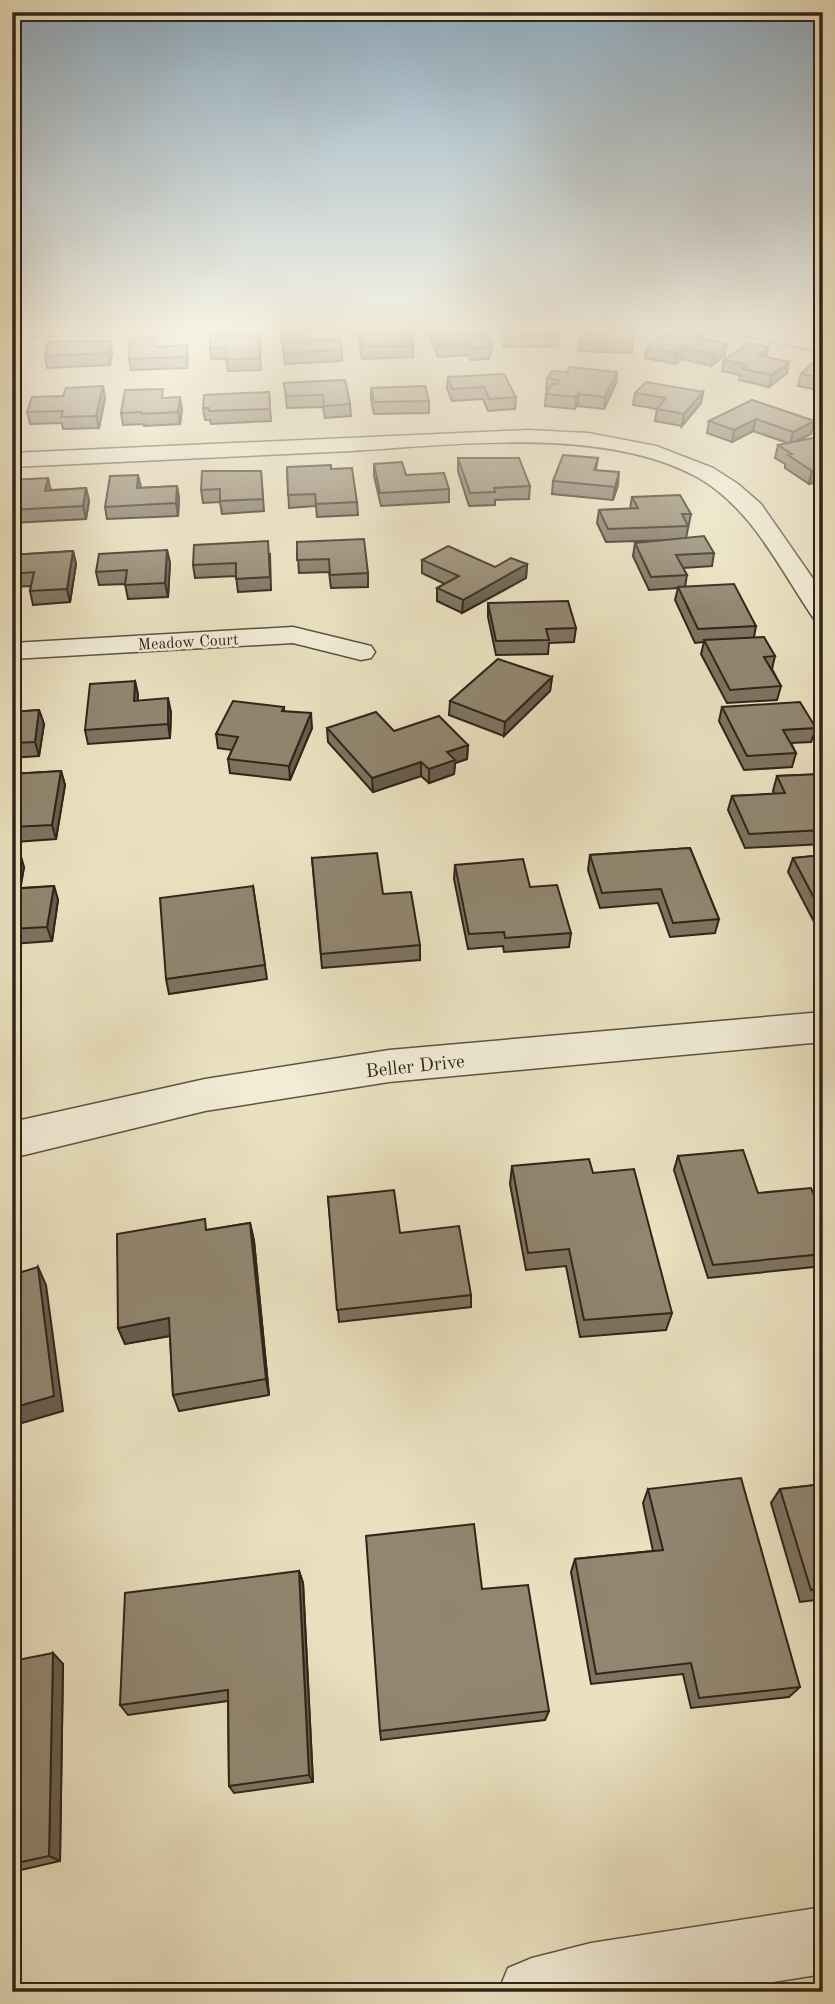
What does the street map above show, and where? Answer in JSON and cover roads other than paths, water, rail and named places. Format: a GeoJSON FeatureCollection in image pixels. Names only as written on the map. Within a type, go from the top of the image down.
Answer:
{"type":"FeatureCollection","features":[{"type":"Feature","properties":{"kind":"street"},"geometry":{"type":"LineString","coordinates":[[12,460],[528,436],[585,439],[664,454],[710,475],[741,496],[753,509],[823,612]]}},
{"type":"Feature","properties":{"kind":"street","name":"Meadow Court"},"geometry":{"type":"LineString","coordinates":[[12,651],[293,635],[361,652]]}},
{"type":"Feature","properties":{"kind":"street","name":"Beller Drive"},"geometry":{"type":"LineString","coordinates":[[12,1140],[205,1095],[389,1066],[823,1027]]}},
{"type":"Feature","properties":{"kind":"street"},"geometry":{"type":"LineString","coordinates":[[532,1992],[592,1977],[823,1940]]}}]}
